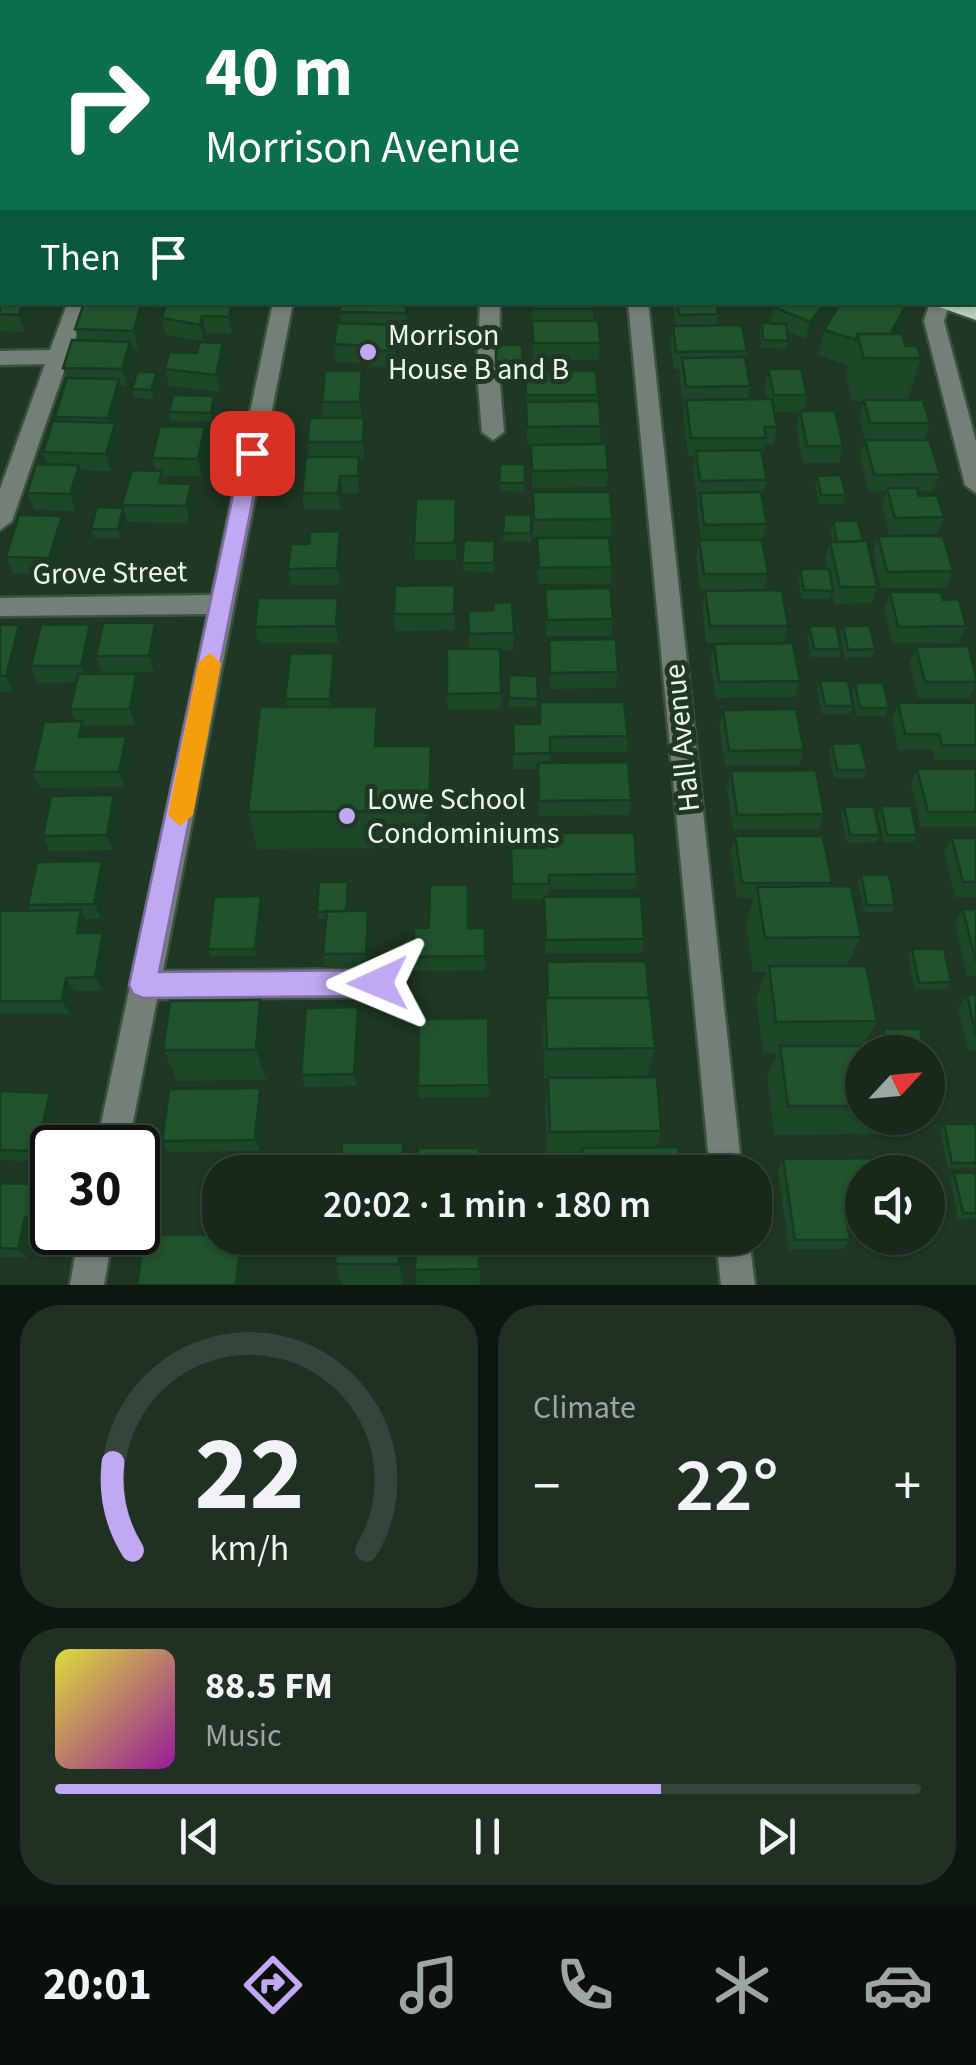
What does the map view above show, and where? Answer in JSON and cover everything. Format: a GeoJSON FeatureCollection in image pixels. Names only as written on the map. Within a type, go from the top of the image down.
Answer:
{"type":"FeatureCollection","features":[{"type":"Feature","properties":{"kind":"main road"},"geometry":{"type":"LineString","coordinates":[[951,305],[976,314]]}},
{"type":"Feature","properties":{"kind":"street"},"geometry":{"type":"LineString","coordinates":[[0,521],[77,305]]}},
{"type":"Feature","properties":{"kind":"street"},"geometry":{"type":"LineString","coordinates":[[116,1125],[281,305]]}},
{"type":"Feature","properties":{"kind":"street"},"geometry":{"type":"LineString","coordinates":[[490,305],[488,372],[493,432]]}},
{"type":"Feature","properties":{"kind":"street","name":"Hall Avenue"},"geometry":{"type":"LineString","coordinates":[[638,305],[724,1155]]}},
{"type":"Feature","properties":{"kind":"street"},"geometry":{"type":"LineString","coordinates":[[942,305],[934,321],[976,484]]}},
{"type":"Feature","properties":{"kind":"street"},"geometry":{"type":"LineString","coordinates":[[0,358],[58,357]]}},
{"type":"Feature","properties":{"kind":"street","name":"Grove Street"},"geometry":{"type":"LineString","coordinates":[[0,607],[222,604]]}},
{"type":"Feature","properties":{"kind":"street"},"geometry":{"type":"LineString","coordinates":[[143,985],[378,983]]}},
{"type":"Feature","properties":{"kind":"street"},"geometry":{"type":"LineString","coordinates":[[86,1285],[92,1255]]}},
{"type":"Feature","properties":{"kind":"street"},"geometry":{"type":"LineString","coordinates":[[735,1255],[738,1285]]}},
{"type":"Feature","properties":{"kind":"building"},"geometry":{"type":"Polygon","coordinates":[[[0,305],[22,305],[19,315],[0,314],[0,305]]]}},
{"type":"Feature","properties":{"kind":"building"},"geometry":{"type":"Polygon","coordinates":[[[83,305],[141,305],[134,331],[75,329],[83,305]]]}},
{"type":"Feature","properties":{"kind":"building"},"geometry":{"type":"Polygon","coordinates":[[[165,305],[232,305],[229,317],[202,316],[200,325],[162,318],[165,305]]]}},
{"type":"Feature","properties":{"kind":"building"},"geometry":{"type":"Polygon","coordinates":[[[341,305],[407,305],[406,313],[340,312],[341,305]]]}},
{"type":"Feature","properties":{"kind":"building"},"geometry":{"type":"Polygon","coordinates":[[[533,305],[594,305],[594,309],[533,309],[533,305]]]}},
{"type":"Feature","properties":{"kind":"building"},"geometry":{"type":"Polygon","coordinates":[[[677,305],[716,305],[718,314],[679,315],[677,305]]]}},
{"type":"Feature","properties":{"kind":"building"},"geometry":{"type":"Polygon","coordinates":[[[776,305],[824,305],[810,322],[776,305]]]}},
{"type":"Feature","properties":{"kind":"building"},"geometry":{"type":"Polygon","coordinates":[[[839,305],[906,305],[890,334],[857,334],[856,340],[824,330],[839,305]]]}},
{"type":"Feature","properties":{"kind":"building"},"geometry":{"type":"Polygon","coordinates":[[[532,321],[598,321],[600,343],[533,343],[532,321]]]}},
{"type":"Feature","properties":{"kind":"building"},"geometry":{"type":"Polygon","coordinates":[[[337,323],[398,325],[395,351],[334,344],[337,323]]]}},
{"type":"Feature","properties":{"kind":"building"},"geometry":{"type":"Polygon","coordinates":[[[762,323],[786,324],[788,341],[763,340],[762,323]]]}},
{"type":"Feature","properties":{"kind":"building"},"geometry":{"type":"Polygon","coordinates":[[[742,325],[747,351],[676,352],[673,326],[742,325]]]}},
{"type":"Feature","properties":{"kind":"building"},"geometry":{"type":"Polygon","coordinates":[[[857,334],[902,334],[906,346],[917,346],[921,358],[864,358],[857,334]]]}},
{"type":"Feature","properties":{"kind":"building"},"geometry":{"type":"Polygon","coordinates":[[[72,340],[130,342],[122,369],[63,368],[72,340]]]}},
{"type":"Feature","properties":{"kind":"building"},"geometry":{"type":"Polygon","coordinates":[[[200,342],[223,343],[216,375],[165,369],[169,352],[197,353],[200,342]]]}},
{"type":"Feature","properties":{"kind":"building"},"geometry":{"type":"Polygon","coordinates":[[[496,345],[522,345],[523,362],[496,362],[496,345]]]}},
{"type":"Feature","properties":{"kind":"building"},"geometry":{"type":"Polygon","coordinates":[[[745,357],[750,386],[686,387],[682,358],[745,357]]]}},
{"type":"Feature","properties":{"kind":"building"},"geometry":{"type":"Polygon","coordinates":[[[768,369],[801,369],[807,395],[774,395],[768,369]]]}},
{"type":"Feature","properties":{"kind":"building"},"geometry":{"type":"Polygon","coordinates":[[[325,371],[362,371],[360,402],[322,402],[325,371]]]}},
{"type":"Feature","properties":{"kind":"building"},"geometry":{"type":"Polygon","coordinates":[[[525,371],[596,371],[598,395],[526,395],[525,371]]]}},
{"type":"Feature","properties":{"kind":"building"},"geometry":{"type":"Polygon","coordinates":[[[137,372],[157,372],[151,390],[132,389],[137,372]]]}},
{"type":"Feature","properties":{"kind":"building"},"geometry":{"type":"Polygon","coordinates":[[[67,378],[119,379],[108,418],[55,417],[67,378]]]}},
{"type":"Feature","properties":{"kind":"building"},"geometry":{"type":"Polygon","coordinates":[[[173,395],[214,396],[211,413],[169,412],[173,395]]]}},
{"type":"Feature","properties":{"kind":"building"},"geometry":{"type":"Polygon","coordinates":[[[772,399],[777,427],[764,427],[766,438],[691,438],[686,400],[772,399]]]}},
{"type":"Feature","properties":{"kind":"building"},"geometry":{"type":"Polygon","coordinates":[[[864,400],[923,400],[930,423],[870,423],[864,400]]]}},
{"type":"Feature","properties":{"kind":"building"},"geometry":{"type":"Polygon","coordinates":[[[599,401],[601,426],[527,427],[526,402],[599,401]]]}},
{"type":"Feature","properties":{"kind":"building"},"geometry":{"type":"Polygon","coordinates":[[[800,411],[835,411],[843,446],[807,446],[800,411]]]}},
{"type":"Feature","properties":{"kind":"building"},"geometry":{"type":"Polygon","coordinates":[[[310,418],[364,418],[363,442],[307,442],[310,418]]]}},
{"type":"Feature","properties":{"kind":"building"},"geometry":{"type":"Polygon","coordinates":[[[53,421],[115,423],[106,454],[43,452],[53,421]]]}},
{"type":"Feature","properties":{"kind":"building"},"geometry":{"type":"Polygon","coordinates":[[[160,426],[205,427],[198,459],[152,458],[160,426]]]}},
{"type":"Feature","properties":{"kind":"building"},"geometry":{"type":"Polygon","coordinates":[[[865,440],[929,440],[940,474],[874,475],[865,440]]]}},
{"type":"Feature","properties":{"kind":"building"},"geometry":{"type":"Polygon","coordinates":[[[606,444],[608,470],[532,471],[531,445],[606,444]]]}},
{"type":"Feature","properties":{"kind":"building"},"geometry":{"type":"Polygon","coordinates":[[[761,450],[767,480],[700,481],[696,451],[761,450]]]}},
{"type":"Feature","properties":{"kind":"building"},"geometry":{"type":"Polygon","coordinates":[[[306,457],[359,457],[358,476],[340,476],[338,493],[302,493],[306,457]]]}},
{"type":"Feature","properties":{"kind":"building"},"geometry":{"type":"Polygon","coordinates":[[[36,464],[79,465],[70,494],[27,493],[36,464]]]}},
{"type":"Feature","properties":{"kind":"building"},"geometry":{"type":"Polygon","coordinates":[[[500,464],[525,464],[525,483],[499,483],[500,464]]]}},
{"type":"Feature","properties":{"kind":"building"},"geometry":{"type":"Polygon","coordinates":[[[132,470],[162,471],[159,483],[191,484],[186,506],[122,505],[132,470]]]}},
{"type":"Feature","properties":{"kind":"building"},"geometry":{"type":"Polygon","coordinates":[[[841,475],[846,495],[821,495],[817,476],[841,475]]]}},
{"type":"Feature","properties":{"kind":"building"},"geometry":{"type":"Polygon","coordinates":[[[887,488],[917,488],[919,496],[937,495],[944,517],[895,518],[887,488]]]}},
{"type":"Feature","properties":{"kind":"building"},"geometry":{"type":"Polygon","coordinates":[[[533,492],[610,492],[612,519],[534,520],[533,492]]]}},
{"type":"Feature","properties":{"kind":"building"},"geometry":{"type":"Polygon","coordinates":[[[761,492],[767,524],[704,525],[700,493],[761,492]]]}},
{"type":"Feature","properties":{"kind":"building"},"geometry":{"type":"Polygon","coordinates":[[[416,499],[456,499],[455,543],[414,543],[416,499]]]}},
{"type":"Feature","properties":{"kind":"building"},"geometry":{"type":"Polygon","coordinates":[[[97,507],[123,508],[118,529],[91,529],[97,507]]]}},
{"type":"Feature","properties":{"kind":"building"},"geometry":{"type":"Polygon","coordinates":[[[504,514],[531,515],[531,533],[503,533],[504,514]]]}},
{"type":"Feature","properties":{"kind":"building"},"geometry":{"type":"Polygon","coordinates":[[[19,515],[62,516],[49,558],[6,557],[19,515]]]}},
{"type":"Feature","properties":{"kind":"building"},"geometry":{"type":"Polygon","coordinates":[[[833,521],[858,521],[863,541],[837,542],[833,521]]]}},
{"type":"Feature","properties":{"kind":"building"},"geometry":{"type":"Polygon","coordinates":[[[340,531],[337,568],[288,569],[291,544],[309,544],[310,532],[340,531]]]}},
{"type":"Feature","properties":{"kind":"building"},"geometry":{"type":"Polygon","coordinates":[[[878,536],[943,536],[953,571],[887,572],[878,536]]]}},
{"type":"Feature","properties":{"kind":"building"},"geometry":{"type":"Polygon","coordinates":[[[537,538],[609,538],[612,567],[539,568],[537,538]]]}},
{"type":"Feature","properties":{"kind":"building"},"geometry":{"type":"Polygon","coordinates":[[[464,540],[495,541],[494,563],[462,563],[464,540]]]}},
{"type":"Feature","properties":{"kind":"building"},"geometry":{"type":"Polygon","coordinates":[[[699,540],[762,540],[768,574],[704,574],[699,540]]]}},
{"type":"Feature","properties":{"kind":"building"},"geometry":{"type":"Polygon","coordinates":[[[867,541],[877,587],[840,587],[830,542],[867,541]]]}},
{"type":"Feature","properties":{"kind":"building"},"geometry":{"type":"Polygon","coordinates":[[[800,569],[829,569],[833,591],[804,590],[800,569]]]}},
{"type":"Feature","properties":{"kind":"building"},"geometry":{"type":"Polygon","coordinates":[[[455,585],[454,614],[394,614],[395,586],[455,585]]]}},
{"type":"Feature","properties":{"kind":"building"},"geometry":{"type":"Polygon","coordinates":[[[610,588],[613,619],[547,620],[545,589],[610,588]]]}},
{"type":"Feature","properties":{"kind":"building"},"geometry":{"type":"Polygon","coordinates":[[[782,590],[788,626],[710,626],[705,591],[782,590]]]}},
{"type":"Feature","properties":{"kind":"building"},"geometry":{"type":"Polygon","coordinates":[[[890,592],[941,592],[943,600],[959,599],[966,626],[898,627],[890,592]]]}},
{"type":"Feature","properties":{"kind":"building"},"geometry":{"type":"Polygon","coordinates":[[[258,598],[338,598],[336,626],[255,627],[258,598]]]}},
{"type":"Feature","properties":{"kind":"building"},"geometry":{"type":"Polygon","coordinates":[[[512,602],[514,633],[469,634],[468,611],[493,610],[493,603],[512,602]]]}},
{"type":"Feature","properties":{"kind":"building"},"geometry":{"type":"Polygon","coordinates":[[[103,623],[155,623],[149,656],[96,656],[103,623]]]}},
{"type":"Feature","properties":{"kind":"building"},"geometry":{"type":"Polygon","coordinates":[[[90,624],[81,666],[31,666],[41,625],[90,624]]]}},
{"type":"Feature","properties":{"kind":"building"},"geometry":{"type":"Polygon","coordinates":[[[0,625],[19,625],[6,676],[0,676],[0,625]]]}},
{"type":"Feature","properties":{"kind":"building"},"geometry":{"type":"Polygon","coordinates":[[[809,626],[836,626],[841,649],[814,649],[809,626]]]}},
{"type":"Feature","properties":{"kind":"building"},"geometry":{"type":"Polygon","coordinates":[[[843,626],[870,626],[875,649],[848,650],[843,626]]]}},
{"type":"Feature","properties":{"kind":"building"},"geometry":{"type":"Polygon","coordinates":[[[616,639],[618,672],[550,673],[549,640],[616,639]]]}},
{"type":"Feature","properties":{"kind":"building"},"geometry":{"type":"Polygon","coordinates":[[[793,643],[800,681],[719,682],[714,644],[793,643]]]}},
{"type":"Feature","properties":{"kind":"building"},"geometry":{"type":"Polygon","coordinates":[[[968,646],[976,682],[925,682],[916,647],[968,646]]]}},
{"type":"Feature","properties":{"kind":"building"},"geometry":{"type":"Polygon","coordinates":[[[447,649],[500,649],[501,693],[447,694],[447,649]]]}},
{"type":"Feature","properties":{"kind":"building"},"geometry":{"type":"Polygon","coordinates":[[[334,653],[330,699],[285,699],[290,654],[334,653]]]}},
{"type":"Feature","properties":{"kind":"building"},"geometry":{"type":"Polygon","coordinates":[[[78,674],[136,674],[130,709],[70,709],[78,674]]]}},
{"type":"Feature","properties":{"kind":"building"},"geometry":{"type":"Polygon","coordinates":[[[509,675],[537,676],[538,699],[509,698],[509,675]]]}},
{"type":"Feature","properties":{"kind":"building"},"geometry":{"type":"Polygon","coordinates":[[[820,681],[848,681],[853,706],[825,706],[820,681]]]}},
{"type":"Feature","properties":{"kind":"building"},"geometry":{"type":"Polygon","coordinates":[[[855,683],[883,683],[889,708],[860,708],[855,683]]]}},
{"type":"Feature","properties":{"kind":"building"},"geometry":{"type":"Polygon","coordinates":[[[540,702],[624,702],[628,736],[550,737],[550,753],[514,754],[513,724],[540,724],[540,702]]]}},
{"type":"Feature","properties":{"kind":"building"},"geometry":{"type":"Polygon","coordinates":[[[898,703],[976,703],[976,745],[942,745],[939,734],[905,734],[898,703]]]}},
{"type":"Feature","properties":{"kind":"building"},"geometry":{"type":"Polygon","coordinates":[[[260,707],[377,707],[375,746],[431,746],[429,811],[248,812],[260,707]]]}},
{"type":"Feature","properties":{"kind":"building"},"geometry":{"type":"Polygon","coordinates":[[[796,709],[804,750],[729,751],[723,710],[796,709]]]}},
{"type":"Feature","properties":{"kind":"building"},"geometry":{"type":"Polygon","coordinates":[[[82,721],[79,737],[126,736],[119,772],[33,772],[44,722],[82,721]]]}},
{"type":"Feature","properties":{"kind":"building"},"geometry":{"type":"Polygon","coordinates":[[[861,743],[867,770],[837,770],[832,744],[861,743]]]}},
{"type":"Feature","properties":{"kind":"building"},"geometry":{"type":"Polygon","coordinates":[[[628,762],[631,800],[539,801],[538,763],[628,762]]]}},
{"type":"Feature","properties":{"kind":"building"},"geometry":{"type":"Polygon","coordinates":[[[917,769],[976,769],[976,812],[928,812],[917,769]]]}},
{"type":"Feature","properties":{"kind":"building"},"geometry":{"type":"Polygon","coordinates":[[[816,770],[824,814],[737,815],[731,771],[816,770]]]}},
{"type":"Feature","properties":{"kind":"building"},"geometry":{"type":"Polygon","coordinates":[[[114,795],[107,835],[43,836],[51,796],[114,795]]]}},
{"type":"Feature","properties":{"kind":"building"},"geometry":{"type":"Polygon","coordinates":[[[881,806],[911,806],[917,835],[887,835],[881,806]]]}},
{"type":"Feature","properties":{"kind":"building"},"geometry":{"type":"Polygon","coordinates":[[[844,807],[874,807],[880,835],[850,835],[844,807]]]}},
{"type":"Feature","properties":{"kind":"building"},"geometry":{"type":"Polygon","coordinates":[[[544,833],[634,833],[637,874],[549,875],[549,884],[512,884],[511,848],[545,848],[544,833]]]}},
{"type":"Feature","properties":{"kind":"building"},"geometry":{"type":"Polygon","coordinates":[[[735,836],[823,836],[832,883],[742,883],[735,836]]]}},
{"type":"Feature","properties":{"kind":"building"},"geometry":{"type":"Polygon","coordinates":[[[952,838],[976,838],[976,882],[963,882],[952,838]]]}},
{"type":"Feature","properties":{"kind":"building"},"geometry":{"type":"Polygon","coordinates":[[[102,861],[94,904],[28,905],[37,862],[102,861]]]}},
{"type":"Feature","properties":{"kind":"building"},"geometry":{"type":"Polygon","coordinates":[[[861,875],[889,875],[895,905],[867,905],[861,875]]]}},
{"type":"Feature","properties":{"kind":"building"},"geometry":{"type":"Polygon","coordinates":[[[319,882],[348,882],[346,911],[317,912],[319,882]]]}},
{"type":"Feature","properties":{"kind":"building"},"geometry":{"type":"Polygon","coordinates":[[[430,885],[468,885],[468,928],[485,928],[485,956],[413,957],[414,928],[429,928],[430,885]]]}},
{"type":"Feature","properties":{"kind":"building"},"geometry":{"type":"Polygon","coordinates":[[[851,886],[861,937],[765,938],[757,887],[851,886]]]}},
{"type":"Feature","properties":{"kind":"building"},"geometry":{"type":"Polygon","coordinates":[[[261,896],[255,949],[208,949],[214,897],[261,896]]]}},
{"type":"Feature","properties":{"kind":"building"},"geometry":{"type":"Polygon","coordinates":[[[641,896],[644,939],[546,940],[544,897],[641,896]]]}},
{"type":"Feature","properties":{"kind":"building"},"geometry":{"type":"Polygon","coordinates":[[[976,909],[976,962],[963,910],[976,909]]]}},
{"type":"Feature","properties":{"kind":"building"},"geometry":{"type":"Polygon","coordinates":[[[81,910],[77,933],[103,933],[95,977],[66,978],[62,1001],[0,1001],[0,911],[81,910]]]}},
{"type":"Feature","properties":{"kind":"building"},"geometry":{"type":"Polygon","coordinates":[[[327,911],[368,911],[366,954],[323,954],[327,911]]]}},
{"type":"Feature","properties":{"kind":"building"},"geometry":{"type":"Polygon","coordinates":[[[912,949],[944,949],[951,982],[919,983],[912,949]]]}},
{"type":"Feature","properties":{"kind":"building"},"geometry":{"type":"Polygon","coordinates":[[[646,961],[649,998],[548,998],[547,962],[646,961]]]}},
{"type":"Feature","properties":{"kind":"building"},"geometry":{"type":"Polygon","coordinates":[[[769,966],[866,966],[877,1021],[776,1022],[769,966]]]}},
{"type":"Feature","properties":{"kind":"building"},"geometry":{"type":"Polygon","coordinates":[[[967,995],[976,995],[976,1035],[967,995]]]}},
{"type":"Feature","properties":{"kind":"building"},"geometry":{"type":"Polygon","coordinates":[[[545,998],[650,998],[655,1048],[547,1049],[545,998]]]}},
{"type":"Feature","properties":{"kind":"building"},"geometry":{"type":"Polygon","coordinates":[[[260,1000],[256,1050],[163,1050],[170,1001],[260,1000]]]}},
{"type":"Feature","properties":{"kind":"building"},"geometry":{"type":"Polygon","coordinates":[[[358,1007],[354,1074],[301,1075],[306,1008],[358,1007]]]}},
{"type":"Feature","properties":{"kind":"building"},"geometry":{"type":"Polygon","coordinates":[[[488,1018],[489,1085],[418,1086],[419,1019],[488,1018]]]}},
{"type":"Feature","properties":{"kind":"building"},"geometry":{"type":"Polygon","coordinates":[[[884,1029],[920,1029],[921,1035],[885,1035],[884,1029]]]}},
{"type":"Feature","properties":{"kind":"building"},"geometry":{"type":"Polygon","coordinates":[[[780,1046],[845,1046],[845,1106],[788,1106],[780,1046]]]}},
{"type":"Feature","properties":{"kind":"building"},"geometry":{"type":"Polygon","coordinates":[[[657,1077],[661,1131],[550,1132],[548,1078],[657,1077]]]}},
{"type":"Feature","properties":{"kind":"building"},"geometry":{"type":"Polygon","coordinates":[[[260,1088],[255,1140],[162,1141],[169,1089],[260,1088]]]}},
{"type":"Feature","properties":{"kind":"building"},"geometry":{"type":"Polygon","coordinates":[[[0,1091],[50,1093],[42,1125],[30,1125],[30,1151],[0,1150],[0,1091]]]}},
{"type":"Feature","properties":{"kind":"building"},"geometry":{"type":"Polygon","coordinates":[[[945,1124],[976,1124],[976,1163],[952,1163],[945,1124]]]}},
{"type":"Feature","properties":{"kind":"building"},"geometry":{"type":"Polygon","coordinates":[[[342,1143],[403,1143],[403,1155],[342,1155],[342,1143]]]}},
{"type":"Feature","properties":{"kind":"building"},"geometry":{"type":"Polygon","coordinates":[[[678,1147],[679,1155],[583,1155],[582,1148],[678,1147]]]}},
{"type":"Feature","properties":{"kind":"building"},"geometry":{"type":"Polygon","coordinates":[[[418,1148],[479,1148],[479,1155],[418,1155],[418,1148]]]}},
{"type":"Feature","properties":{"kind":"building"},"geometry":{"type":"Polygon","coordinates":[[[845,1158],[845,1240],[795,1240],[783,1159],[845,1158]]]}},
{"type":"Feature","properties":{"kind":"building"},"geometry":{"type":"Polygon","coordinates":[[[954,1173],[976,1173],[976,1213],[963,1213],[954,1173]]]}},
{"type":"Feature","properties":{"kind":"building"},"geometry":{"type":"Polygon","coordinates":[[[0,1183],[30,1184],[30,1217],[25,1217],[18,1249],[0,1248],[0,1183]]]}},
{"type":"Feature","properties":{"kind":"building"},"geometry":{"type":"Polygon","coordinates":[[[160,1235],[202,1235],[202,1255],[239,1255],[236,1285],[137,1285],[141,1255],[160,1255],[160,1235]]]}},
{"type":"Feature","properties":{"kind":"building"},"geometry":{"type":"Polygon","coordinates":[[[336,1255],[399,1255],[399,1264],[335,1264],[336,1255]]]}},
{"type":"Feature","properties":{"kind":"building"},"geometry":{"type":"Polygon","coordinates":[[[415,1255],[479,1255],[479,1269],[415,1270],[415,1255]]]}},
{"type":"Feature","properties":{"kind":"slow traffic"},"geometry":{"type":"LineString","coordinates":[[180,815],[210,663]]}},
{"type":"Feature","properties":{"kind":"place","name":"Morrison House B and B"},"geometry":{"type":"Point","coordinates":[368,352]}},
{"type":"Feature","properties":{"kind":"place","name":"Lowe School Condominiums"},"geometry":{"type":"Point","coordinates":[347,816]}},
{"type":"Feature","properties":{"kind":"route"},"geometry":{"type":"LineString","coordinates":[[252,453],[143,985],[378,983]]}}]}
